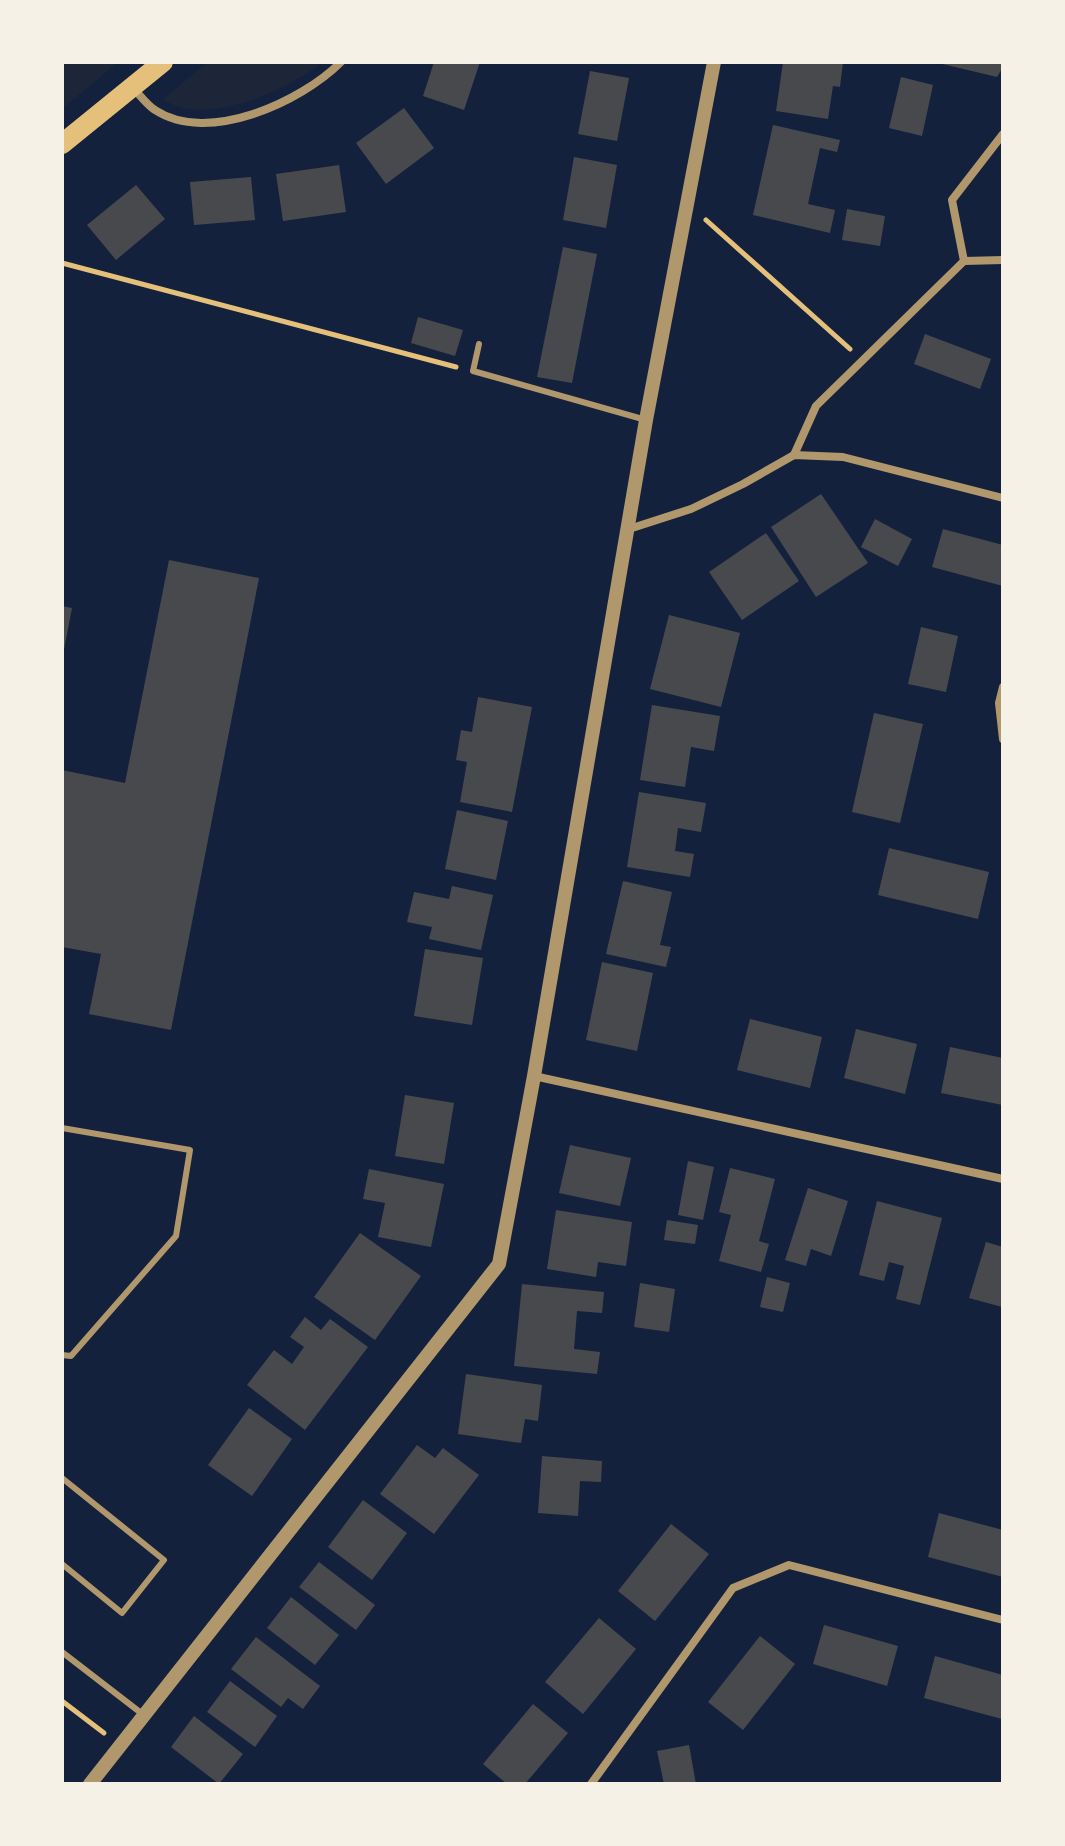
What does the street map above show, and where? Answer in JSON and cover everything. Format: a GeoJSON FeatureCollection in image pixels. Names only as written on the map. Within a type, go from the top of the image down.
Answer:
{"type":"FeatureCollection","features":[{"type":"Feature","properties":{"kind":"main road"},"geometry":{"type":"LineString","coordinates":[[62,144],[163,62]]}},
{"type":"Feature","properties":{"kind":"street"},"geometry":{"type":"LineString","coordinates":[[133,88],[154,110],[171,118],[192,123],[214,123],[257,112],[297,95],[341,62]]}},
{"type":"Feature","properties":{"kind":"street"},"geometry":{"type":"LineString","coordinates":[[90,1784],[499,1264],[646,420],[714,62]]}},
{"type":"Feature","properties":{"kind":"street"},"geometry":{"type":"LineString","coordinates":[[964,261],[952,200],[1003,134]]}},
{"type":"Feature","properties":{"kind":"street"},"geometry":{"type":"LineString","coordinates":[[794,455],[816,406],[964,261],[1003,260]]}},
{"type":"Feature","properties":{"kind":"street"},"geometry":{"type":"LineString","coordinates":[[629,529],[691,509],[794,455],[843,457],[1003,498]]}},
{"type":"Feature","properties":{"kind":"street"},"geometry":{"type":"LineString","coordinates":[[1003,687],[999,703],[1003,739]]}},
{"type":"Feature","properties":{"kind":"street"},"geometry":{"type":"LineString","coordinates":[[534,1076],[1003,1179]]}},
{"type":"Feature","properties":{"kind":"street"},"geometry":{"type":"LineString","coordinates":[[591,1784],[733,1588],[789,1565],[1003,1620]]}},
{"type":"Feature","properties":{"kind":"lane"},"geometry":{"type":"LineString","coordinates":[[479,344],[473,371],[646,420]]}},
{"type":"Feature","properties":{"kind":"lane"},"geometry":{"type":"LineString","coordinates":[[62,1128],[190,1150],[176,1236],[71,1356],[62,1355]]}},
{"type":"Feature","properties":{"kind":"lane"},"geometry":{"type":"LineString","coordinates":[[62,1478],[164,1560],[122,1613],[62,1564]]}},
{"type":"Feature","properties":{"kind":"lane"},"geometry":{"type":"LineString","coordinates":[[62,1652],[145,1716]]}},
{"type":"Feature","properties":{"kind":"path"},"geometry":{"type":"LineString","coordinates":[[687,204],[845,343],[862,362]]}},
{"type":"Feature","properties":{"kind":"path"},"geometry":{"type":"LineString","coordinates":[[62,263],[473,371]]}},
{"type":"Feature","properties":{"kind":"path"},"geometry":{"type":"LineString","coordinates":[[62,1701],[121,1745]]}},
{"type":"Feature","properties":{"kind":"shaded area"},"geometry":{"type":"Polygon","coordinates":[[[62,62],[118,62],[62,109],[62,62]]]}},
{"type":"Feature","properties":{"kind":"shaded area"},"geometry":{"type":"Polygon","coordinates":[[[208,62],[323,62],[290,83],[222,108],[200,110],[180,107],[163,99],[208,62]]]}},
{"type":"Feature","properties":{"kind":"building"},"geometry":{"type":"Polygon","coordinates":[[[434,62],[480,62],[464,110],[423,96],[434,62]]]}},
{"type":"Feature","properties":{"kind":"building"},"geometry":{"type":"Polygon","coordinates":[[[783,62],[843,62],[840,87],[833,86],[828,119],[776,111],[783,62]]]}},
{"type":"Feature","properties":{"kind":"building"},"geometry":{"type":"Polygon","coordinates":[[[934,62],[1003,62],[1003,67],[997,77],[934,62]]]}},
{"type":"Feature","properties":{"kind":"building"},"geometry":{"type":"Polygon","coordinates":[[[590,71],[629,78],[617,141],[578,134],[590,71]]]}},
{"type":"Feature","properties":{"kind":"building"},"geometry":{"type":"Polygon","coordinates":[[[901,77],[933,85],[922,136],[889,128],[901,77]]]}},
{"type":"Feature","properties":{"kind":"building"},"geometry":{"type":"Polygon","coordinates":[[[404,108],[434,148],[386,184],[356,143],[404,108]]]}},
{"type":"Feature","properties":{"kind":"building"},"geometry":{"type":"Polygon","coordinates":[[[773,125],[840,140],[837,152],[820,148],[808,204],[835,210],[830,233],[753,215],[773,125]]]}},
{"type":"Feature","properties":{"kind":"building"},"geometry":{"type":"Polygon","coordinates":[[[574,157],[617,165],[606,228],[563,220],[574,157]]]}},
{"type":"Feature","properties":{"kind":"building"},"geometry":{"type":"Polygon","coordinates":[[[339,165],[346,212],[283,221],[276,174],[339,165]]]}},
{"type":"Feature","properties":{"kind":"building"},"geometry":{"type":"Polygon","coordinates":[[[251,177],[255,220],[194,225],[190,182],[251,177]]]}},
{"type":"Feature","properties":{"kind":"building"},"geometry":{"type":"Polygon","coordinates":[[[136,185],[165,219],[116,260],[87,225],[136,185]]]}},
{"type":"Feature","properties":{"kind":"building"},"geometry":{"type":"Polygon","coordinates":[[[847,209],[885,216],[880,246],[842,240],[847,209]]]}},
{"type":"Feature","properties":{"kind":"building"},"geometry":{"type":"Polygon","coordinates":[[[563,247],[597,254],[572,383],[537,377],[563,247]]]}},
{"type":"Feature","properties":{"kind":"building"},"geometry":{"type":"Polygon","coordinates":[[[418,317],[463,330],[455,356],[411,343],[418,317]]]}},
{"type":"Feature","properties":{"kind":"building"},"geometry":{"type":"Polygon","coordinates":[[[925,334],[991,359],[980,389],[914,364],[925,334]]]}},
{"type":"Feature","properties":{"kind":"building"},"geometry":{"type":"Polygon","coordinates":[[[821,494],[868,563],[816,597],[771,527],[821,494]]]}},
{"type":"Feature","properties":{"kind":"building"},"geometry":{"type":"Polygon","coordinates":[[[875,519],[912,539],[898,566],[861,547],[875,519]]]}},
{"type":"Feature","properties":{"kind":"building"},"geometry":{"type":"Polygon","coordinates":[[[943,529],[1003,545],[1003,586],[932,567],[943,529]]]}},
{"type":"Feature","properties":{"kind":"building"},"geometry":{"type":"Polygon","coordinates":[[[766,533],[799,581],[742,620],[709,572],[766,533]]]}},
{"type":"Feature","properties":{"kind":"building"},"geometry":{"type":"Polygon","coordinates":[[[169,560],[259,578],[171,1030],[89,1014],[101,954],[62,947],[62,770],[125,783],[169,560]]]}},
{"type":"Feature","properties":{"kind":"building"},"geometry":{"type":"Polygon","coordinates":[[[62,606],[72,608],[63,655],[62,654],[62,606]]]}},
{"type":"Feature","properties":{"kind":"building"},"geometry":{"type":"Polygon","coordinates":[[[669,615],[740,633],[721,707],[650,689],[669,615]]]}},
{"type":"Feature","properties":{"kind":"building"},"geometry":{"type":"Polygon","coordinates":[[[921,627],[958,636],[946,692],[908,684],[921,627]]]}},
{"type":"Feature","properties":{"kind":"building"},"geometry":{"type":"Polygon","coordinates":[[[478,697],[532,707],[512,812],[460,802],[467,762],[456,760],[461,730],[472,732],[478,697]]]}},
{"type":"Feature","properties":{"kind":"building"},"geometry":{"type":"Polygon","coordinates":[[[652,705],[720,716],[714,751],[691,747],[685,787],[640,780],[652,705]]]}},
{"type":"Feature","properties":{"kind":"building"},"geometry":{"type":"Polygon","coordinates":[[[874,713],[923,724],[900,823],[852,812],[874,713]]]}},
{"type":"Feature","properties":{"kind":"building"},"geometry":{"type":"Polygon","coordinates":[[[639,792],[706,803],[701,832],[678,828],[675,851],[694,854],[690,877],[627,867],[639,792]]]}},
{"type":"Feature","properties":{"kind":"building"},"geometry":{"type":"Polygon","coordinates":[[[457,810],[508,821],[496,880],[445,869],[457,810]]]}},
{"type":"Feature","properties":{"kind":"building"},"geometry":{"type":"Polygon","coordinates":[[[889,848],[989,872],[978,919],[878,895],[889,848]]]}},
{"type":"Feature","properties":{"kind":"building"},"geometry":{"type":"Polygon","coordinates":[[[623,881],[672,892],[660,945],[671,947],[666,967],[606,954],[623,881]]]}},
{"type":"Feature","properties":{"kind":"building"},"geometry":{"type":"Polygon","coordinates":[[[452,886],[493,895],[481,950],[429,939],[432,927],[407,922],[414,892],[449,899],[452,886]]]}},
{"type":"Feature","properties":{"kind":"building"},"geometry":{"type":"Polygon","coordinates":[[[425,949],[483,958],[472,1025],[414,1016],[425,949]]]}},
{"type":"Feature","properties":{"kind":"building"},"geometry":{"type":"Polygon","coordinates":[[[602,962],[653,973],[637,1051],[586,1040],[602,962]]]}},
{"type":"Feature","properties":{"kind":"building"},"geometry":{"type":"Polygon","coordinates":[[[750,1019],[822,1037],[810,1088],[737,1070],[750,1019]]]}},
{"type":"Feature","properties":{"kind":"building"},"geometry":{"type":"Polygon","coordinates":[[[856,1029],[917,1044],[905,1094],[844,1078],[856,1029]]]}},
{"type":"Feature","properties":{"kind":"building"},"geometry":{"type":"Polygon","coordinates":[[[950,1047],[1003,1058],[1003,1105],[941,1093],[950,1047]]]}},
{"type":"Feature","properties":{"kind":"building"},"geometry":{"type":"Polygon","coordinates":[[[405,1095],[454,1103],[444,1164],[395,1156],[405,1095]]]}},
{"type":"Feature","properties":{"kind":"building"},"geometry":{"type":"Polygon","coordinates":[[[570,1145],[631,1158],[620,1206],[559,1193],[570,1145]]]}},
{"type":"Feature","properties":{"kind":"building"},"geometry":{"type":"Polygon","coordinates":[[[688,1161],[714,1167],[703,1220],[678,1215],[688,1161]]]}},
{"type":"Feature","properties":{"kind":"building"},"geometry":{"type":"Polygon","coordinates":[[[730,1168],[775,1179],[759,1241],[769,1244],[761,1272],[719,1261],[731,1215],[719,1212],[730,1168]]]}},
{"type":"Feature","properties":{"kind":"building"},"geometry":{"type":"Polygon","coordinates":[[[369,1169],[444,1184],[431,1247],[378,1237],[385,1203],[363,1199],[369,1169]]]}},
{"type":"Feature","properties":{"kind":"building"},"geometry":{"type":"Polygon","coordinates":[[[808,1188],[848,1201],[831,1256],[811,1249],[806,1266],[785,1260],[808,1188]]]}},
{"type":"Feature","properties":{"kind":"building"},"geometry":{"type":"Polygon","coordinates":[[[877,1201],[942,1218],[920,1305],[896,1299],[904,1266],[889,1262],[884,1281],[859,1275],[877,1201]]]}},
{"type":"Feature","properties":{"kind":"building"},"geometry":{"type":"Polygon","coordinates":[[[556,1210],[632,1222],[626,1266],[598,1262],[596,1277],[547,1269],[556,1210]]]}},
{"type":"Feature","properties":{"kind":"building"},"geometry":{"type":"Polygon","coordinates":[[[667,1220],[698,1225],[695,1244],[664,1240],[667,1220]]]}},
{"type":"Feature","properties":{"kind":"building"},"geometry":{"type":"Polygon","coordinates":[[[360,1233],[421,1276],[375,1340],[314,1297],[360,1233]]]}},
{"type":"Feature","properties":{"kind":"building"},"geometry":{"type":"Polygon","coordinates":[[[986,1242],[1003,1247],[1002,1307],[969,1298],[986,1242]]]}},
{"type":"Feature","properties":{"kind":"building"},"geometry":{"type":"Polygon","coordinates":[[[767,1277],[790,1283],[783,1312],[760,1307],[767,1277]]]}},
{"type":"Feature","properties":{"kind":"building"},"geometry":{"type":"Polygon","coordinates":[[[640,1283],[675,1289],[669,1332],[634,1327],[640,1283]]]}},
{"type":"Feature","properties":{"kind":"building"},"geometry":{"type":"Polygon","coordinates":[[[522,1284],[604,1292],[602,1313],[577,1311],[574,1349],[600,1352],[597,1374],[514,1366],[522,1284]]]}},
{"type":"Feature","properties":{"kind":"building"},"geometry":{"type":"Polygon","coordinates":[[[305,1317],[321,1330],[330,1319],[368,1347],[305,1430],[247,1385],[274,1350],[292,1364],[304,1347],[290,1337],[305,1317]]]}},
{"type":"Feature","properties":{"kind":"building"},"geometry":{"type":"Polygon","coordinates":[[[466,1374],[542,1385],[538,1421],[525,1419],[521,1443],[458,1434],[466,1374]]]}},
{"type":"Feature","properties":{"kind":"building"},"geometry":{"type":"Polygon","coordinates":[[[249,1408],[292,1439],[252,1496],[208,1465],[249,1408]]]}},
{"type":"Feature","properties":{"kind":"building"},"geometry":{"type":"Polygon","coordinates":[[[417,1445],[435,1458],[443,1448],[479,1475],[434,1534],[380,1494],[417,1445]]]}},
{"type":"Feature","properties":{"kind":"building"},"geometry":{"type":"Polygon","coordinates":[[[542,1456],[602,1461],[601,1482],[580,1481],[578,1516],[538,1513],[542,1456]]]}},
{"type":"Feature","properties":{"kind":"building"},"geometry":{"type":"Polygon","coordinates":[[[363,1500],[407,1533],[372,1580],[328,1547],[363,1500]]]}},
{"type":"Feature","properties":{"kind":"building"},"geometry":{"type":"Polygon","coordinates":[[[939,1513],[1003,1530],[1003,1577],[928,1557],[939,1513]]]}},
{"type":"Feature","properties":{"kind":"building"},"geometry":{"type":"Polygon","coordinates":[[[671,1524],[709,1554],[655,1621],[618,1591],[671,1524]]]}},
{"type":"Feature","properties":{"kind":"building"},"geometry":{"type":"Polygon","coordinates":[[[319,1562],[375,1605],[356,1630],[299,1587],[319,1562]]]}},
{"type":"Feature","properties":{"kind":"building"},"geometry":{"type":"Polygon","coordinates":[[[291,1597],[339,1635],[315,1665],[267,1628],[291,1597]]]}},
{"type":"Feature","properties":{"kind":"building"},"geometry":{"type":"Polygon","coordinates":[[[599,1618],[636,1649],[583,1714],[545,1682],[599,1618]]]}},
{"type":"Feature","properties":{"kind":"building"},"geometry":{"type":"Polygon","coordinates":[[[824,1625],[898,1646],[887,1686],[813,1664],[824,1625]]]}},
{"type":"Feature","properties":{"kind":"building"},"geometry":{"type":"Polygon","coordinates":[[[760,1636],[795,1664],[743,1730],[708,1702],[760,1636]]]}},
{"type":"Feature","properties":{"kind":"building"},"geometry":{"type":"Polygon","coordinates":[[[256,1637],[320,1686],[303,1709],[288,1698],[281,1707],[231,1669],[256,1637]]]}},
{"type":"Feature","properties":{"kind":"building"},"geometry":{"type":"Polygon","coordinates":[[[935,1656],[1003,1675],[1002,1719],[924,1698],[935,1656]]]}},
{"type":"Feature","properties":{"kind":"building"},"geometry":{"type":"Polygon","coordinates":[[[230,1681],[277,1716],[255,1747],[207,1712],[230,1681]]]}},
{"type":"Feature","properties":{"kind":"building"},"geometry":{"type":"Polygon","coordinates":[[[533,1704],[568,1733],[525,1784],[507,1784],[483,1764],[533,1704]]]}},
{"type":"Feature","properties":{"kind":"building"},"geometry":{"type":"Polygon","coordinates":[[[194,1716],[243,1754],[219,1784],[171,1747],[194,1716]]]}},
{"type":"Feature","properties":{"kind":"building"},"geometry":{"type":"Polygon","coordinates":[[[689,1745],[696,1784],[664,1784],[657,1751],[689,1745]]]}}]}
